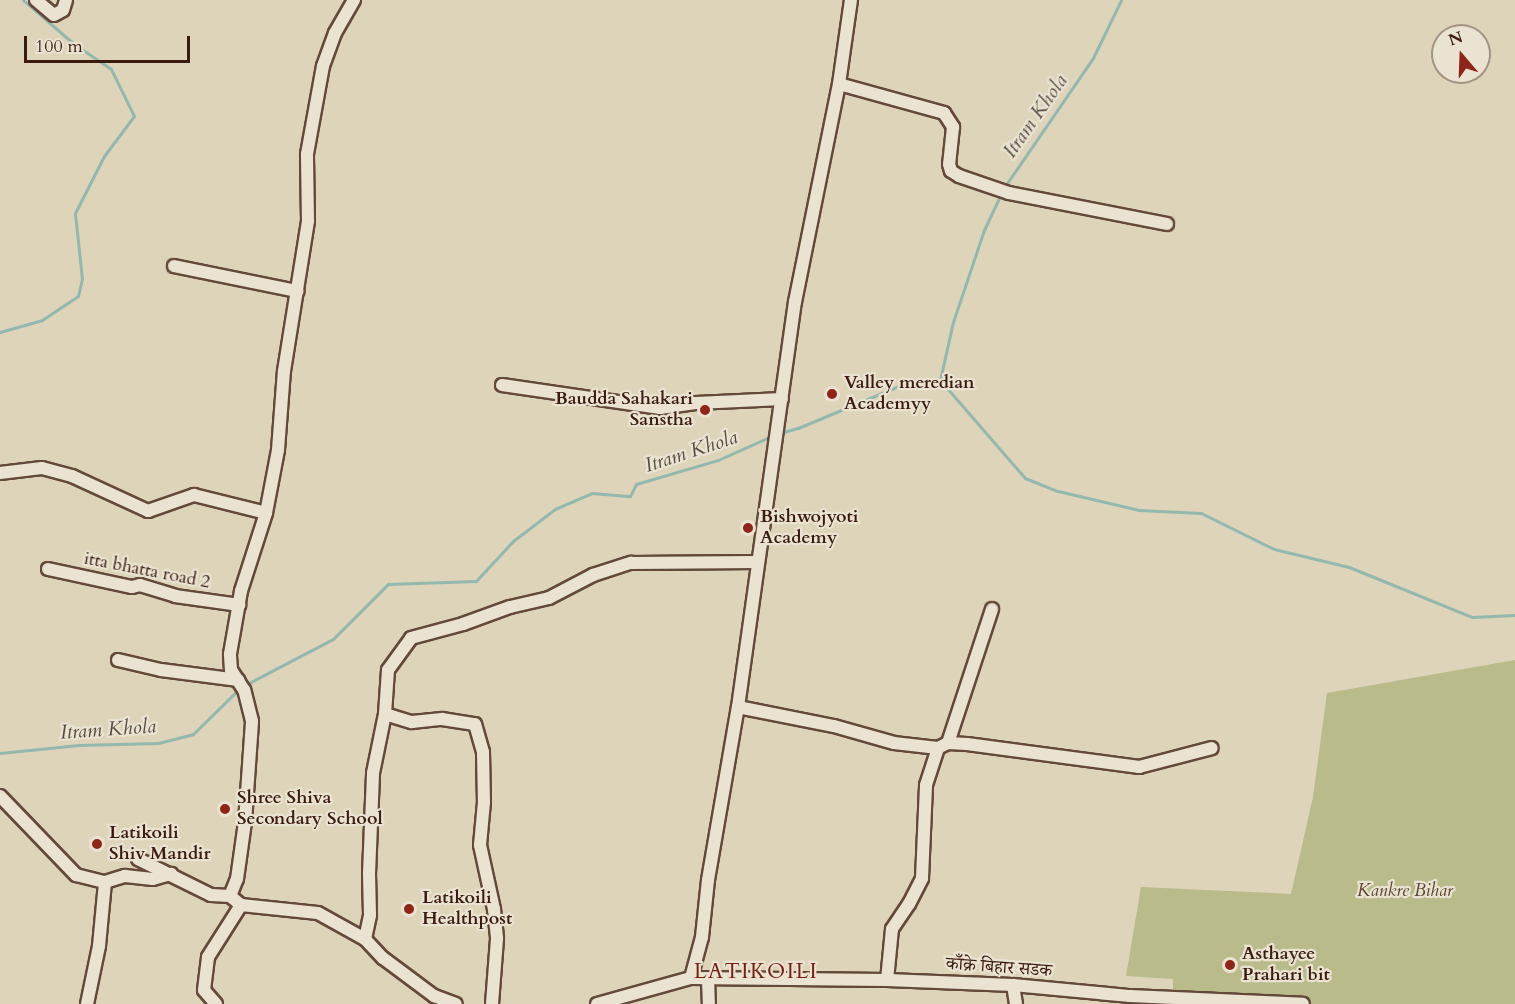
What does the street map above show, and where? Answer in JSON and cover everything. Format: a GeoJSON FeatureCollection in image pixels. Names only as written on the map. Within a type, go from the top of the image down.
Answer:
{"type":"FeatureCollection","features":[{"type":"Feature","properties":{"kind":"street"},"geometry":{"type":"LineString","coordinates":[[36,0],[54,15],[63,10],[66,0]]}},
{"type":"Feature","properties":{"kind":"street"},"geometry":{"type":"LineString","coordinates":[[230,896],[237,879],[245,822],[252,722],[241,685],[229,663],[241,591],[266,513],[278,450],[284,371],[308,221],[307,154],[323,66],[335,33],[354,0]]}},
{"type":"Feature","properties":{"kind":"street"},"geometry":{"type":"LineString","coordinates":[[692,978],[702,937],[708,880],[738,707],[757,562],[770,494],[795,302],[839,84],[851,0]]}},
{"type":"Feature","properties":{"kind":"street"},"geometry":{"type":"LineString","coordinates":[[839,84],[944,113],[953,127],[949,164],[951,171],[996,190],[1167,224]]}},
{"type":"Feature","properties":{"kind":"street"},"geometry":{"type":"LineString","coordinates":[[174,266],[297,291]]}},
{"type":"Feature","properties":{"kind":"street"},"geometry":{"type":"LineString","coordinates":[[501,385],[660,408],[696,403],[782,399]]}},
{"type":"Feature","properties":{"kind":"street"},"geometry":{"type":"LineString","coordinates":[[0,473],[42,468],[72,476],[148,511],[194,495],[266,513]]}},
{"type":"Feature","properties":{"kind":"street"},"geometry":{"type":"LineString","coordinates":[[365,939],[370,915],[369,874],[373,773],[385,714],[388,670],[411,638],[463,624],[510,607],[549,598],[593,575],[631,563],[757,562]]}},
{"type":"Feature","properties":{"kind":"street","name":"itta bhatta road 2"},"geometry":{"type":"LineString","coordinates":[[48,569],[132,587],[140,585],[175,596],[239,605]]}},
{"type":"Feature","properties":{"kind":"street"},"geometry":{"type":"LineString","coordinates":[[887,980],[892,952],[892,929],[909,904],[922,878],[926,785],[943,746],[992,609]]}},
{"type":"Feature","properties":{"kind":"street"},"geometry":{"type":"LineString","coordinates":[[118,660],[241,685]]}},
{"type":"Feature","properties":{"kind":"street"},"geometry":{"type":"LineString","coordinates":[[738,707],[834,726],[894,743],[1140,767],[1212,748]]}},
{"type":"Feature","properties":{"kind":"street"},"geometry":{"type":"LineString","coordinates":[[385,714],[412,722],[442,719],[475,724],[483,752],[484,802],[480,845],[494,909],[496,939],[492,1004]]}},
{"type":"Feature","properties":{"kind":"street"},"geometry":{"type":"LineString","coordinates":[[0,796],[76,875],[105,882],[125,876],[153,879],[171,874]]}},
{"type":"Feature","properties":{"kind":"street"},"geometry":{"type":"LineString","coordinates":[[138,859],[211,895],[230,896],[241,905],[318,913],[365,939],[383,958],[434,996],[456,1004]]}},
{"type":"Feature","properties":{"kind":"street"},"geometry":{"type":"LineString","coordinates":[[87,1004],[99,946],[105,882]]}},
{"type":"Feature","properties":{"kind":"street"},"geometry":{"type":"LineString","coordinates":[[216,1004],[204,990],[208,957],[241,905]]}},
{"type":"Feature","properties":{"kind":"street","name":"काँक्रे बिहार सडक"},"geometry":{"type":"LineString","coordinates":[[597,1004],[692,978],[887,980],[1013,985],[1130,996],[1303,1004]]}},
{"type":"Feature","properties":{"kind":"street"},"geometry":{"type":"LineString","coordinates":[[708,979],[709,1004]]}},
{"type":"Feature","properties":{"kind":"street"},"geometry":{"type":"LineString","coordinates":[[1013,985],[1016,1004]]}},
{"type":"Feature","properties":{"kind":"green space","name":"Kankre Bihar"},"geometry":{"type":"Polygon","coordinates":[[[1515,660],[1515,1004],[1173,1004],[1173,979],[1126,976],[1141,887],[1291,894],[1313,797],[1327,693],[1515,660]]]}},
{"type":"Feature","properties":{"kind":"waterway"},"geometry":{"type":"LineString","coordinates":[[0,332],[42,320],[78,296],[82,279],[75,213],[104,156],[134,116],[111,69],[74,44],[23,0]]}},
{"type":"Feature","properties":{"kind":"waterway","name":"Itram Khola"},"geometry":{"type":"LineString","coordinates":[[1003,189],[1093,58],[1121,0]]}},
{"type":"Feature","properties":{"kind":"waterway","name":"Itram Khola"},"geometry":{"type":"LineString","coordinates":[[780,433],[798,428],[913,380],[940,380],[953,322],[984,230],[1000,195]]}},
{"type":"Feature","properties":{"kind":"waterway"},"geometry":{"type":"LineString","coordinates":[[940,380],[1025,478],[1058,491],[1139,510],[1201,513],[1274,549],[1349,567],[1472,617],[1515,615]]}},
{"type":"Feature","properties":{"kind":"waterway","name":"Itram Khola"},"geometry":{"type":"LineString","coordinates":[[245,685],[333,639],[388,584],[476,581],[513,541],[555,509],[592,493],[630,496],[636,484],[718,460],[774,435]]}},
{"type":"Feature","properties":{"kind":"waterway","name":"Itram Khola"},"geometry":{"type":"LineString","coordinates":[[0,753],[79,745],[158,743],[193,734],[240,688]]}},
{"type":"Feature","properties":{"kind":"place","name":"Valley meredian Academyy"},"geometry":{"type":"Point","coordinates":[832,394]}},
{"type":"Feature","properties":{"kind":"place","name":"Baudda Sahakari Sanstha"},"geometry":{"type":"Point","coordinates":[705,410]}},
{"type":"Feature","properties":{"kind":"place","name":"Bishwojyoti Academy"},"geometry":{"type":"Point","coordinates":[748,528]}},
{"type":"Feature","properties":{"kind":"place","name":"Shree Shiva Secondary School"},"geometry":{"type":"Point","coordinates":[225,809]}},
{"type":"Feature","properties":{"kind":"place","name":"Latikoili Shiv Mandir"},"geometry":{"type":"Point","coordinates":[97,844]}},
{"type":"Feature","properties":{"kind":"place","name":"Latikoili Healthpost"},"geometry":{"type":"Point","coordinates":[409,909]}},
{"type":"Feature","properties":{"kind":"place","name":"Asthayee Prahari bit"},"geometry":{"type":"Point","coordinates":[1230,965]}},
{"type":"Feature","properties":{"kind":"district","name":"LATIKOILI"},"geometry":{"type":"Point","coordinates":[756,972]}}]}
